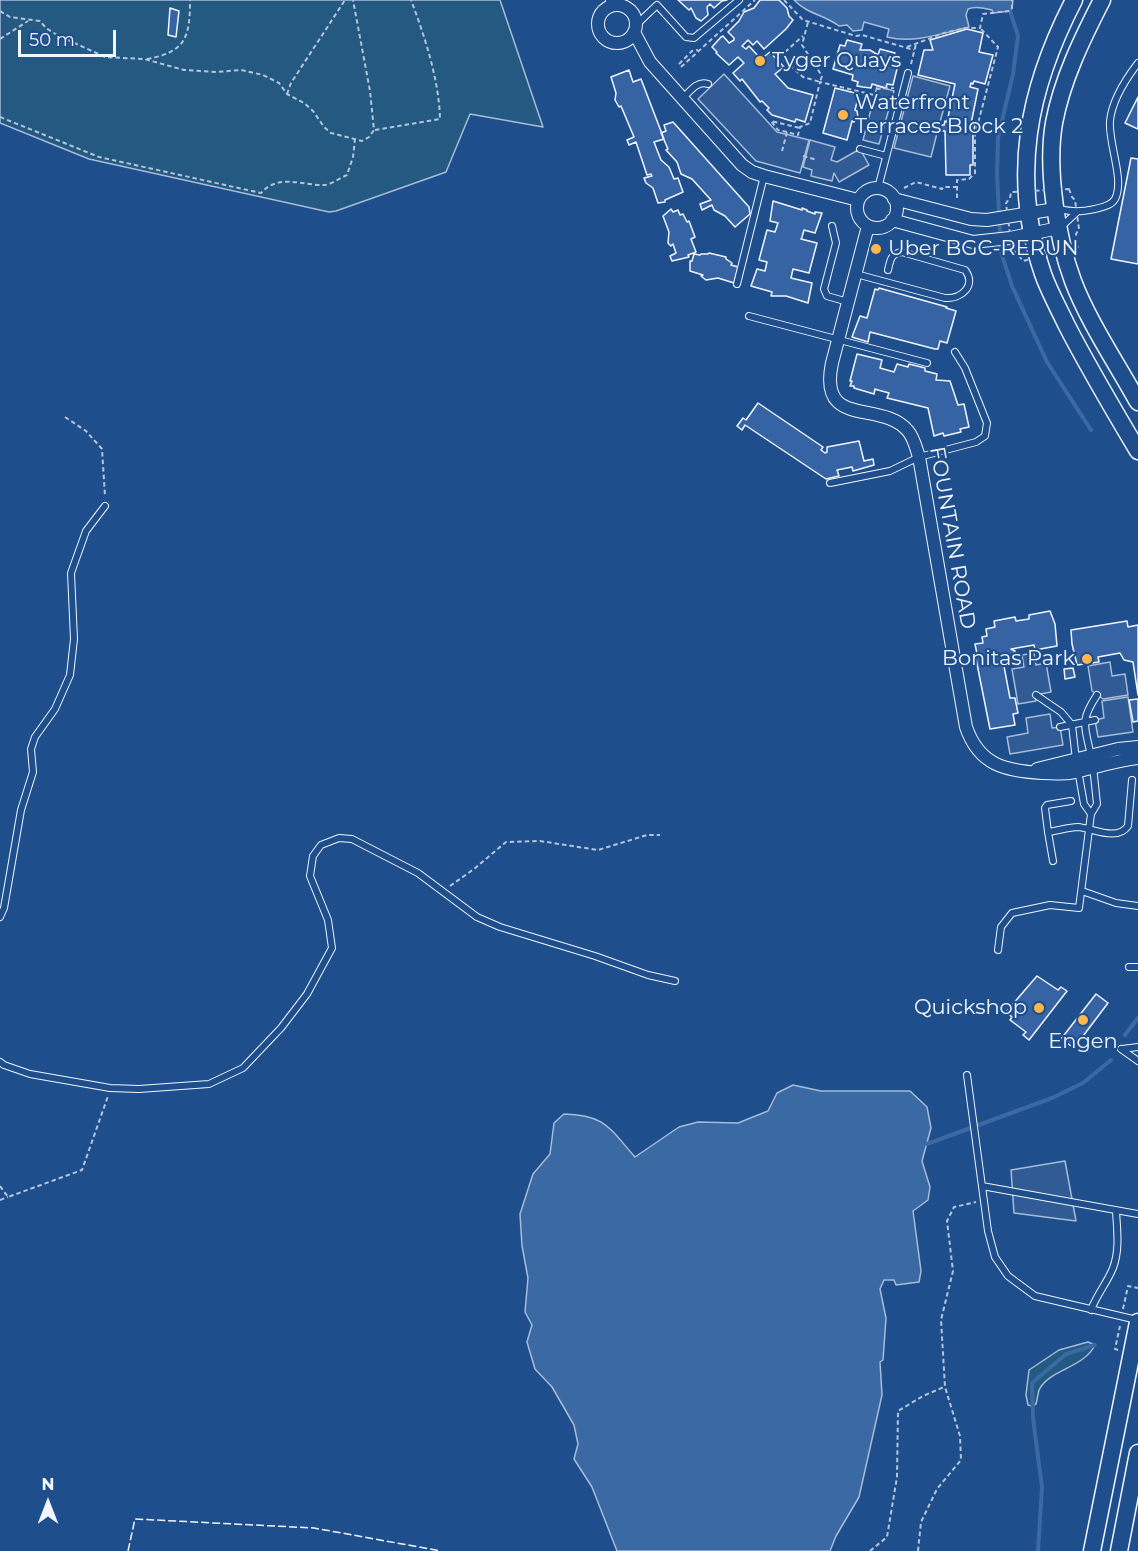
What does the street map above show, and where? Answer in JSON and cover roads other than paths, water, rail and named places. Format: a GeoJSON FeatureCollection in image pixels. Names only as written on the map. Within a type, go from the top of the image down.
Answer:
{"type":"FeatureCollection","features":[{"type":"Feature","properties":{"kind":"main road"},"geometry":{"type":"LineString","coordinates":[[1074,0],[1048,54],[1032,111],[1027,163],[1030,214],[1038,257],[1050,291],[1076,344],[1138,451]]}},
{"type":"Feature","properties":{"kind":"main road"},"geometry":{"type":"LineString","coordinates":[[1102,0],[1070,68],[1054,124],[1052,150],[1055,208],[1073,283],[1138,402]]}},
{"type":"Feature","properties":{"kind":"main road"},"geometry":{"type":"LineString","coordinates":[[1092,1551],[1138,1321]]}},
{"type":"Feature","properties":{"kind":"main road"},"geometry":{"type":"LineString","coordinates":[[1119,1551],[1138,1453]]}},
{"type":"Feature","properties":{"kind":"street"},"geometry":{"type":"LineString","coordinates":[[650,62],[635,29],[632,14],[615,3],[604,10],[598,20],[600,32],[608,41],[622,43],[650,62],[742,165],[764,176],[858,200]]}},
{"type":"Feature","properties":{"kind":"street"},"geometry":{"type":"LineString","coordinates":[[622,43],[635,29]]}},
{"type":"Feature","properties":{"kind":"street"},"geometry":{"type":"LineString","coordinates":[[898,194],[896,212],[892,220],[880,227],[868,225],[859,218],[858,200],[867,191],[878,188],[898,194],[951,215],[987,220],[1055,208]]}},
{"type":"Feature","properties":{"kind":"street"},"geometry":{"type":"LineString","coordinates":[[892,220],[973,242],[1010,238],[1059,228]]}},
{"type":"Feature","properties":{"kind":"street","name":"FOUNTAIN ROAD"},"geometry":{"type":"LineString","coordinates":[[868,225],[828,383],[833,396],[849,408],[902,425],[914,440],[969,735],[977,750],[990,761],[1006,769],[1024,772],[1068,773],[1077,764],[1138,758]]}},
{"type":"Feature","properties":{"kind":"street","name":"FOUNTAIN ROAD"},"geometry":{"type":"LineString","coordinates":[[1092,761],[1118,748],[1138,747]]}},
{"type":"Feature","properties":{"kind":"lane"},"geometry":{"type":"LineString","coordinates":[[635,29],[655,2],[686,37],[691,39],[697,37],[739,0]]}},
{"type":"Feature","properties":{"kind":"lane"},"geometry":{"type":"LineString","coordinates":[[1055,208],[1077,212],[1107,206],[1114,200],[1118,189],[1110,122],[1113,107],[1122,87],[1138,64]]}},
{"type":"Feature","properties":{"kind":"lane"},"geometry":{"type":"LineString","coordinates":[[878,188],[908,73]]}},
{"type":"Feature","properties":{"kind":"lane"},"geometry":{"type":"LineString","coordinates":[[682,98],[698,84],[708,84]]}},
{"type":"Feature","properties":{"kind":"lane"},"geometry":{"type":"LineString","coordinates":[[860,149],[886,156]]}},
{"type":"Feature","properties":{"kind":"lane"},"geometry":{"type":"LineString","coordinates":[[737,284],[764,176]]}},
{"type":"Feature","properties":{"kind":"lane"},"geometry":{"type":"LineString","coordinates":[[1059,228],[1077,212]]}},
{"type":"Feature","properties":{"kind":"lane"},"geometry":{"type":"LineString","coordinates":[[832,226],[836,243],[824,289],[827,296],[848,302]]}},
{"type":"Feature","properties":{"kind":"lane"},"geometry":{"type":"LineString","coordinates":[[855,274],[945,298],[957,297],[966,291],[969,285],[969,275],[962,269],[902,252],[892,257],[888,270]]}},
{"type":"Feature","properties":{"kind":"lane"},"geometry":{"type":"LineString","coordinates":[[749,316],[927,363]]}},
{"type":"Feature","properties":{"kind":"lane"},"geometry":{"type":"LineString","coordinates":[[830,483],[890,471],[919,457],[981,440],[987,432],[987,423],[965,368],[955,352]]}},
{"type":"Feature","properties":{"kind":"lane"},"geometry":{"type":"LineString","coordinates":[[0,917],[4,908],[21,810],[33,772],[31,749],[35,737],[55,709],[70,675],[74,639],[71,573],[86,531],[105,506]]}},
{"type":"Feature","properties":{"kind":"lane"},"geometry":{"type":"LineString","coordinates":[[1036,694],[1061,712],[1072,725],[1084,804],[1090,814]]}},
{"type":"Feature","properties":{"kind":"lane"},"geometry":{"type":"LineString","coordinates":[[998,950],[1001,927],[1012,913],[1050,906],[1079,908],[1090,814],[1097,804],[1084,722],[1089,707],[1097,695]]}},
{"type":"Feature","properties":{"kind":"lane"},"geometry":{"type":"LineString","coordinates":[[1060,727],[1095,720]]}},
{"type":"Feature","properties":{"kind":"lane"},"geometry":{"type":"LineString","coordinates":[[1048,832],[1078,827],[1089,831],[1119,834],[1124,832],[1128,826],[1132,780]]}},
{"type":"Feature","properties":{"kind":"lane"},"geometry":{"type":"LineString","coordinates":[[1053,861],[1045,808],[1047,805],[1071,801]]}},
{"type":"Feature","properties":{"kind":"lane"},"geometry":{"type":"LineString","coordinates":[[0,1062],[30,1074],[110,1088],[139,1089],[209,1084],[243,1068],[281,1028],[307,994],[332,948],[328,920],[310,876],[310,869],[313,856],[327,842],[339,838],[352,839],[418,873],[444,890],[477,917],[500,927],[648,975],[675,981]]}},
{"type":"Feature","properties":{"kind":"lane"},"geometry":{"type":"LineString","coordinates":[[1082,891],[1116,903],[1138,906]]}},
{"type":"Feature","properties":{"kind":"lane"},"geometry":{"type":"LineString","coordinates":[[1129,967],[1138,967]]}},
{"type":"Feature","properties":{"kind":"lane"},"geometry":{"type":"LineString","coordinates":[[1138,1047],[1121,1049],[1138,1061]]}},
{"type":"Feature","properties":{"kind":"lane"},"geometry":{"type":"LineString","coordinates":[[967,1075],[988,1232],[994,1257],[1008,1276],[1035,1296],[1138,1321]]}},
{"type":"Feature","properties":{"kind":"lane"},"geometry":{"type":"LineString","coordinates":[[982,1186],[1138,1214]]}},
{"type":"Feature","properties":{"kind":"lane"},"geometry":{"type":"LineString","coordinates":[[1091,1310],[1095,1298],[1114,1266],[1117,1250],[1116,1211]]}},
{"type":"Feature","properties":{"kind":"waterway"},"geometry":{"type":"LineString","coordinates":[[1010,11],[1018,36],[1013,74],[998,138],[997,174],[1001,252],[1012,286],[1047,362],[1091,430]]}},
{"type":"Feature","properties":{"kind":"waterway"},"geometry":{"type":"LineString","coordinates":[[1125,1035],[1138,1018]]}},
{"type":"Feature","properties":{"kind":"waterway"},"geometry":{"type":"LineString","coordinates":[[927,1144],[1052,1098],[1083,1083],[1111,1060]]}},
{"type":"Feature","properties":{"kind":"waterway"},"geometry":{"type":"LineString","coordinates":[[1038,1551],[1042,1487],[1033,1418],[1032,1383],[1066,1354],[1095,1345]]}},
{"type":"Feature","properties":{"kind":"place","name":"Tyger Quays"},"geometry":{"type":"Point","coordinates":[760,61]}},
{"type":"Feature","properties":{"kind":"place","name":"Waterfront Terraces Block 2"},"geometry":{"type":"Point","coordinates":[843,115]}},
{"type":"Feature","properties":{"kind":"place","name":"Uber BGC-RERUN"},"geometry":{"type":"Point","coordinates":[876,249]}},
{"type":"Feature","properties":{"kind":"place","name":"Bonitas Park"},"geometry":{"type":"Point","coordinates":[1087,659]}},
{"type":"Feature","properties":{"kind":"place","name":"Quickshop"},"geometry":{"type":"Point","coordinates":[1039,1008]}},
{"type":"Feature","properties":{"kind":"place","name":"Engen"},"geometry":{"type":"Point","coordinates":[1083,1020]}}]}
